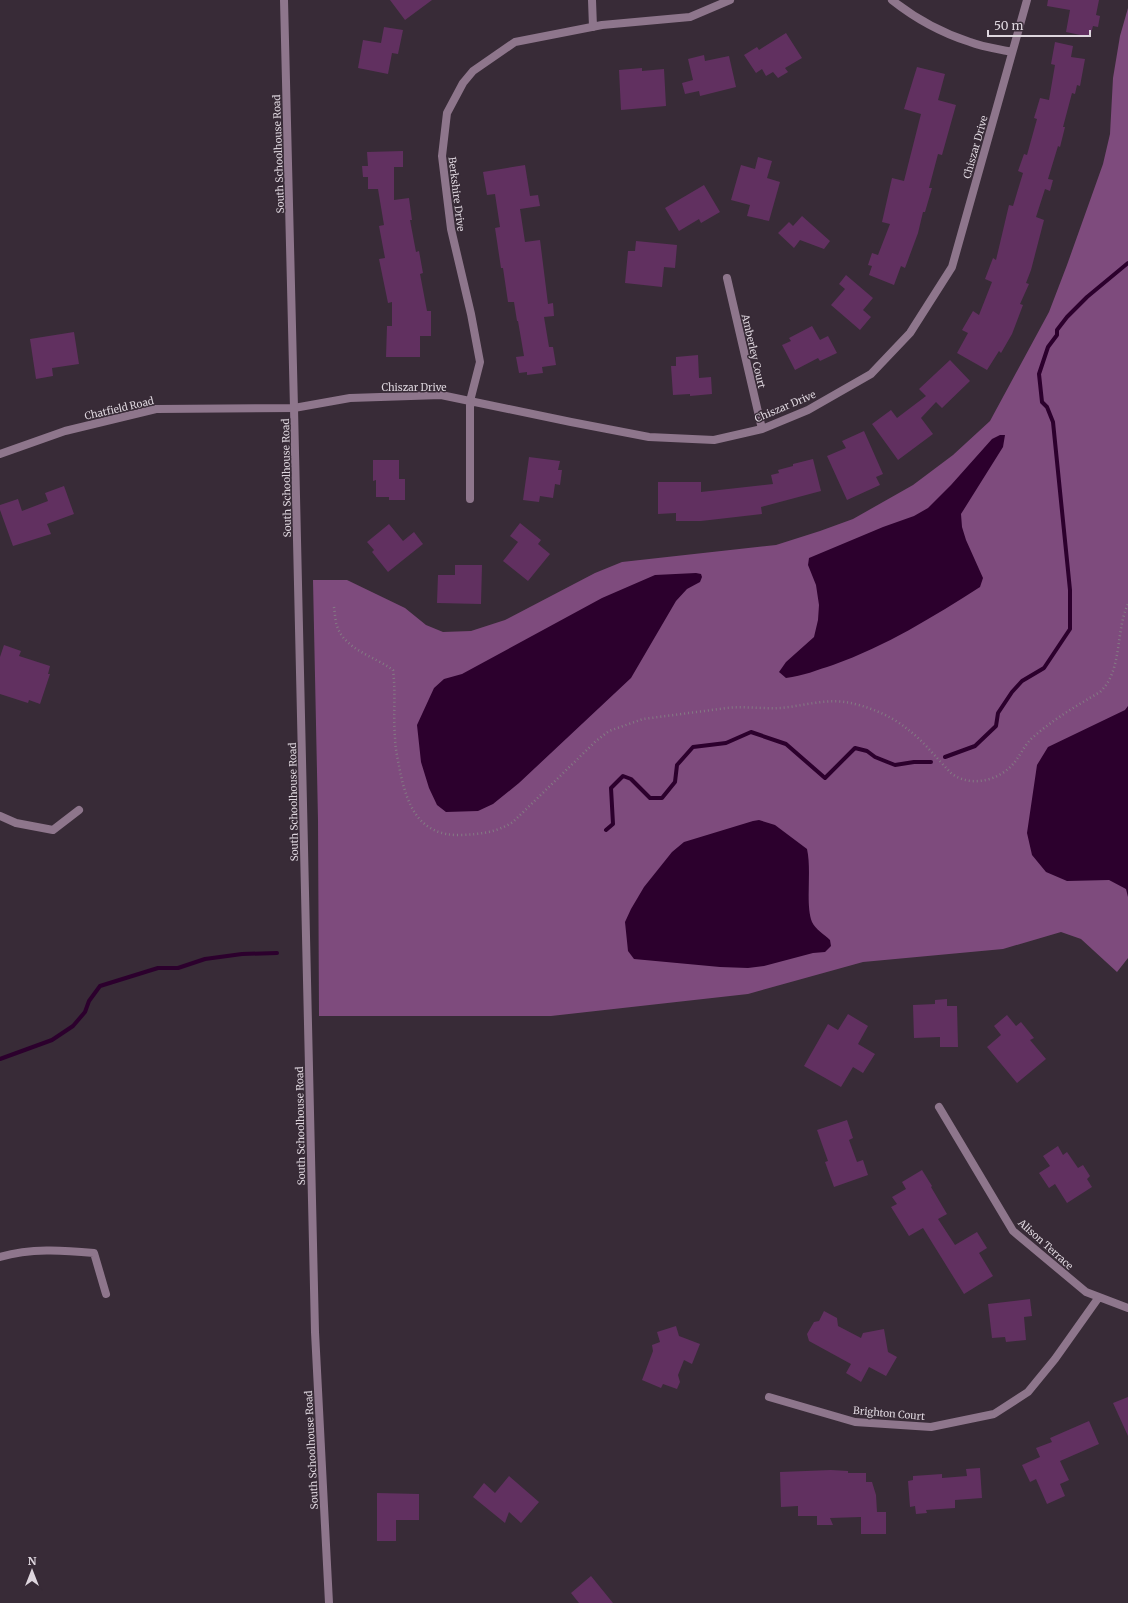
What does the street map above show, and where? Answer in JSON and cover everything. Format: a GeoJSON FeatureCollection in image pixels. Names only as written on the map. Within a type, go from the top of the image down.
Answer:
{"type":"FeatureCollection","features":[{"type":"Feature","properties":{"kind":"street","name":"South Schoolhouse Road"},"geometry":{"type":"LineString","coordinates":[[284,0],[314,1312],[329,1603]]}},
{"type":"Feature","properties":{"kind":"street"},"geometry":{"type":"LineString","coordinates":[[592,0],[593,27]]}},
{"type":"Feature","properties":{"kind":"street","name":"Berkshire Drive"},"geometry":{"type":"LineString","coordinates":[[470,499],[470,401],[480,362],[471,314],[451,229],[442,156],[447,113],[463,83],[473,71],[515,42],[593,27],[690,17],[730,0]]}},
{"type":"Feature","properties":{"kind":"street"},"geometry":{"type":"LineString","coordinates":[[892,0],[907,12],[937,29],[971,43],[1012,52]]}},
{"type":"Feature","properties":{"kind":"street","name":"Chiszar Drive"},"geometry":{"type":"LineString","coordinates":[[294,408],[350,398],[441,395],[649,437],[714,440],[762,429],[808,410],[871,374],[910,333],[952,267],[1027,0]]}},
{"type":"Feature","properties":{"kind":"street","name":"Amberley Court"},"geometry":{"type":"LineString","coordinates":[[727,278],[762,429]]}},
{"type":"Feature","properties":{"kind":"street","name":"Chatfield Road"},"geometry":{"type":"LineString","coordinates":[[0,454],[65,431],[156,409],[294,408]]}},
{"type":"Feature","properties":{"kind":"street"},"geometry":{"type":"LineString","coordinates":[[0,816],[16,823],[53,830],[79,810]]}},
{"type":"Feature","properties":{"kind":"street","name":"Alison Terrace"},"geometry":{"type":"LineString","coordinates":[[939,1107],[1013,1231],[1086,1292],[1128,1308]]}},
{"type":"Feature","properties":{"kind":"street"},"geometry":{"type":"LineString","coordinates":[[0,1257],[13,1253],[63,1250],[94,1253],[106,1294]]}},
{"type":"Feature","properties":{"kind":"street","name":"Brighton Court"},"geometry":{"type":"LineString","coordinates":[[769,1397],[855,1422],[931,1427],[994,1414],[1028,1392],[1099,1297]]}},
{"type":"Feature","properties":{"kind":"path"},"geometry":{"type":"LineString","coordinates":[[334,607],[337,625],[342,636],[350,645],[382,662],[393,670],[395,684],[395,739],[404,791],[417,816],[425,824],[437,831],[452,835],[486,833],[500,830],[513,822],[596,741],[609,731],[643,719],[740,706],[781,708],[826,702],[844,702],[867,708],[894,720],[907,728],[950,774],[958,779],[974,782],[999,776],[1014,763],[1024,746],[1031,739],[1049,724],[1100,692],[1105,687],[1110,680],[1113,671],[1122,623],[1128,604]]}},
{"type":"Feature","properties":{"kind":"shaded area"},"geometry":{"type":"Polygon","coordinates":[[[1128,8],[1128,958],[1117,972],[1081,939],[1061,932],[1003,949],[863,962],[748,994],[551,1016],[319,1016],[318,820],[313,580],[347,580],[405,608],[426,625],[443,632],[471,631],[505,620],[595,573],[622,562],[776,545],[853,519],[913,485],[953,455],[990,421],[1049,312],[1103,164],[1110,134],[1113,78],[1120,36],[1128,8]]]}},
{"type":"Feature","properties":{"kind":"shaded area"},"geometry":{"type":"Polygon","coordinates":[[[1000,435],[1005,435],[1003,447],[961,514],[962,527],[966,540],[983,578],[980,587],[909,630],[872,649],[816,671],[792,677],[786,678],[779,672],[786,662],[814,637],[818,620],[819,605],[816,585],[808,565],[809,558],[883,527],[914,516],[928,508],[951,485],[992,439],[1000,435]]]}},
{"type":"Feature","properties":{"kind":"shaded area"},"geometry":{"type":"Polygon","coordinates":[[[701,574],[702,577],[700,582],[687,589],[676,601],[631,678],[519,783],[493,804],[478,811],[446,812],[437,805],[429,788],[421,762],[417,725],[434,688],[444,679],[462,674],[602,598],[655,575],[701,574]]]}},
{"type":"Feature","properties":{"kind":"shaded area"},"geometry":{"type":"Polygon","coordinates":[[[1128,706],[1128,897],[1126,889],[1109,880],[1067,881],[1046,872],[1032,855],[1027,833],[1037,765],[1048,747],[1125,710],[1128,706]]]}},
{"type":"Feature","properties":{"kind":"shaded area"},"geometry":{"type":"Polygon","coordinates":[[[759,820],[775,825],[807,849],[810,915],[813,925],[830,940],[831,946],[825,952],[813,953],[764,966],[748,968],[720,967],[634,959],[628,951],[625,922],[644,887],[672,852],[684,842],[759,820]]]}},
{"type":"Feature","properties":{"kind":"building"},"geometry":{"type":"Polygon","coordinates":[[[390,0],[432,0],[405,20],[390,0]]]}},
{"type":"Feature","properties":{"kind":"building"},"geometry":{"type":"Polygon","coordinates":[[[1048,0],[1099,0],[1096,15],[1100,16],[1098,27],[1093,26],[1090,37],[1066,32],[1070,10],[1047,6],[1048,0]]]}},
{"type":"Feature","properties":{"kind":"building"},"geometry":{"type":"Polygon","coordinates":[[[384,27],[403,30],[398,54],[392,53],[388,74],[358,68],[363,40],[381,43],[384,27]]]}},
{"type":"Feature","properties":{"kind":"building"},"geometry":{"type":"Polygon","coordinates":[[[786,33],[802,58],[785,68],[788,72],[778,78],[773,72],[766,76],[762,69],[756,73],[744,55],[757,47],[759,50],[786,33]]]}},
{"type":"Feature","properties":{"kind":"building"},"geometry":{"type":"Polygon","coordinates":[[[1055,42],[1073,46],[1071,57],[1085,59],[1080,86],[1077,85],[1075,94],[1072,93],[1063,127],[1065,127],[1060,147],[1058,146],[1048,179],[1053,180],[1050,191],[1045,189],[1036,217],[1044,220],[1031,270],[1026,283],[1029,284],[1020,304],[1023,305],[1012,334],[1001,353],[999,351],[987,370],[957,353],[968,333],[962,330],[973,311],[979,315],[992,282],[985,279],[993,258],[996,260],[1009,205],[1013,206],[1023,173],[1018,171],[1024,154],[1027,155],[1037,119],[1034,118],[1040,98],[1049,100],[1055,65],[1051,64],[1055,42]]]}},
{"type":"Feature","properties":{"kind":"building"},"geometry":{"type":"Polygon","coordinates":[[[704,55],[705,61],[729,56],[736,87],[700,96],[699,91],[685,94],[682,83],[693,80],[688,59],[704,55]]]}},
{"type":"Feature","properties":{"kind":"building"},"geometry":{"type":"Polygon","coordinates":[[[917,67],[945,74],[938,100],[956,105],[942,155],[938,154],[929,188],[932,188],[925,212],[923,212],[918,233],[905,268],[901,266],[894,285],[869,275],[872,266],[868,265],[872,253],[878,255],[890,224],[882,222],[892,178],[904,181],[921,114],[904,109],[917,67]]]}},
{"type":"Feature","properties":{"kind":"building"},"geometry":{"type":"Polygon","coordinates":[[[642,68],[642,71],[664,69],[666,106],[621,110],[619,70],[642,68]]]}},
{"type":"Feature","properties":{"kind":"building"},"geometry":{"type":"Polygon","coordinates":[[[403,151],[403,167],[394,167],[394,200],[409,198],[412,220],[410,220],[416,252],[419,251],[423,273],[420,274],[427,311],[431,311],[431,336],[420,336],[420,357],[386,357],[387,326],[392,326],[392,302],[388,303],[379,259],[385,258],[379,226],[384,225],[378,189],[368,189],[368,177],[363,177],[362,166],[368,166],[367,152],[403,151]]]}},
{"type":"Feature","properties":{"kind":"building"},"geometry":{"type":"Polygon","coordinates":[[[758,157],[772,161],[767,178],[780,182],[769,221],[747,216],[750,205],[731,200],[741,165],[755,169],[758,157]]]}},
{"type":"Feature","properties":{"kind":"building"},"geometry":{"type":"Polygon","coordinates":[[[525,165],[530,196],[538,195],[540,206],[520,209],[525,242],[540,240],[548,304],[553,303],[554,316],[544,317],[549,347],[553,347],[556,365],[542,367],[543,373],[527,375],[527,372],[519,373],[516,357],[524,356],[518,321],[514,302],[508,302],[503,268],[501,268],[495,228],[500,227],[495,194],[487,195],[483,172],[525,165]]]}},
{"type":"Feature","properties":{"kind":"building"},"geometry":{"type":"Polygon","coordinates":[[[704,185],[720,212],[701,223],[699,219],[679,231],[665,208],[704,185]]]}},
{"type":"Feature","properties":{"kind":"building"},"geometry":{"type":"Polygon","coordinates":[[[802,216],[830,241],[824,249],[800,240],[794,248],[778,233],[789,222],[793,226],[802,216]]]}},
{"type":"Feature","properties":{"kind":"building"},"geometry":{"type":"Polygon","coordinates":[[[636,241],[677,245],[675,268],[664,267],[662,287],[625,283],[628,251],[635,251],[636,241]]]}},
{"type":"Feature","properties":{"kind":"building"},"geometry":{"type":"Polygon","coordinates":[[[846,275],[873,298],[863,310],[871,317],[860,330],[831,305],[845,289],[839,284],[846,275]]]}},
{"type":"Feature","properties":{"kind":"building"},"geometry":{"type":"Polygon","coordinates":[[[812,326],[820,340],[828,336],[837,353],[820,361],[818,358],[795,370],[782,345],[791,341],[789,338],[812,326]]]}},
{"type":"Feature","properties":{"kind":"building"},"geometry":{"type":"Polygon","coordinates":[[[74,332],[79,364],[52,368],[53,376],[36,379],[30,339],[74,332]]]}},
{"type":"Feature","properties":{"kind":"building"},"geometry":{"type":"Polygon","coordinates":[[[698,355],[699,378],[711,377],[712,394],[690,396],[690,394],[673,395],[671,366],[676,366],[676,357],[698,355]]]}},
{"type":"Feature","properties":{"kind":"building"},"geometry":{"type":"Polygon","coordinates":[[[950,360],[970,381],[942,408],[936,402],[921,418],[933,434],[898,460],[872,424],[891,410],[897,418],[926,396],[919,389],[950,360]]]}},
{"type":"Feature","properties":{"kind":"building"},"geometry":{"type":"Polygon","coordinates":[[[864,431],[883,474],[876,477],[880,485],[847,500],[827,456],[846,448],[842,441],[864,431]]]}},
{"type":"Feature","properties":{"kind":"building"},"geometry":{"type":"Polygon","coordinates":[[[529,457],[560,461],[558,470],[562,470],[560,485],[555,484],[553,498],[540,496],[539,502],[523,500],[529,457]]]}},
{"type":"Feature","properties":{"kind":"building"},"geometry":{"type":"Polygon","coordinates":[[[813,459],[821,491],[761,507],[762,514],[701,521],[676,521],[676,513],[658,514],[658,482],[701,482],[701,492],[773,484],[771,475],[779,473],[778,470],[793,466],[793,464],[813,459]]]}},
{"type":"Feature","properties":{"kind":"building"},"geometry":{"type":"Polygon","coordinates":[[[373,460],[399,460],[399,479],[405,479],[405,500],[389,500],[389,497],[376,497],[376,480],[373,481],[373,460]]]}},
{"type":"Feature","properties":{"kind":"building"},"geometry":{"type":"Polygon","coordinates":[[[64,486],[74,514],[47,524],[51,534],[13,546],[0,510],[0,505],[18,499],[22,511],[48,501],[45,493],[64,486]]]}},
{"type":"Feature","properties":{"kind":"building"},"geometry":{"type":"Polygon","coordinates":[[[520,523],[541,540],[538,544],[550,554],[528,581],[503,561],[518,542],[510,536],[520,523]]]}},
{"type":"Feature","properties":{"kind":"building"},"geometry":{"type":"Polygon","coordinates":[[[389,524],[403,541],[414,532],[423,544],[388,572],[372,552],[374,550],[367,542],[389,524]]]}},
{"type":"Feature","properties":{"kind":"building"},"geometry":{"type":"Polygon","coordinates":[[[455,565],[482,565],[481,604],[437,603],[438,575],[455,575],[455,565]]]}},
{"type":"Feature","properties":{"kind":"building"},"geometry":{"type":"Polygon","coordinates":[[[4,645],[21,651],[19,656],[50,666],[48,674],[50,674],[40,704],[29,700],[28,703],[0,694],[0,657],[4,645]]]}},
{"type":"Feature","properties":{"kind":"building"},"geometry":{"type":"Polygon","coordinates":[[[947,999],[947,1006],[957,1006],[958,1047],[940,1047],[940,1037],[914,1038],[913,1005],[935,1004],[935,1000],[947,999]]]}},
{"type":"Feature","properties":{"kind":"building"},"geometry":{"type":"Polygon","coordinates":[[[848,1014],[868,1026],[858,1044],[875,1054],[863,1073],[853,1067],[841,1087],[804,1066],[828,1024],[838,1030],[848,1014]]]}},
{"type":"Feature","properties":{"kind":"building"},"geometry":{"type":"Polygon","coordinates":[[[1007,1015],[1016,1026],[1021,1022],[1034,1038],[1030,1040],[1046,1059],[1017,1083],[987,1047],[1001,1035],[994,1026],[1007,1015]]]}},
{"type":"Feature","properties":{"kind":"building"},"geometry":{"type":"Polygon","coordinates":[[[847,1120],[853,1138],[849,1140],[857,1162],[863,1160],[868,1175],[834,1187],[825,1162],[828,1161],[817,1130],[847,1120]]]}},
{"type":"Feature","properties":{"kind":"building"},"geometry":{"type":"Polygon","coordinates":[[[1058,1146],[1063,1155],[1067,1152],[1078,1168],[1083,1165],[1090,1176],[1087,1179],[1092,1187],[1067,1203],[1055,1184],[1049,1188],[1039,1173],[1050,1166],[1043,1156],[1058,1146]]]}},
{"type":"Feature","properties":{"kind":"building"},"geometry":{"type":"Polygon","coordinates":[[[922,1170],[947,1214],[938,1219],[955,1245],[977,1232],[987,1248],[979,1253],[993,1276],[964,1294],[923,1228],[909,1236],[891,1207],[897,1204],[892,1197],[906,1189],[902,1182],[922,1170]]]}},
{"type":"Feature","properties":{"kind":"building"},"geometry":{"type":"Polygon","coordinates":[[[1030,1299],[1032,1316],[1024,1317],[1026,1340],[1006,1342],[1005,1337],[992,1338],[988,1304],[1030,1299]]]}},
{"type":"Feature","properties":{"kind":"building"},"geometry":{"type":"Polygon","coordinates":[[[824,1311],[837,1318],[838,1326],[861,1338],[863,1333],[884,1329],[888,1352],[897,1357],[886,1376],[869,1367],[861,1382],[846,1373],[851,1364],[809,1341],[807,1334],[814,1322],[819,1321],[824,1311]]]}},
{"type":"Feature","properties":{"kind":"building"},"geometry":{"type":"Polygon","coordinates":[[[676,1326],[679,1336],[700,1344],[692,1364],[684,1360],[678,1375],[680,1382],[677,1389],[663,1384],[661,1388],[642,1380],[653,1351],[652,1345],[660,1342],[657,1332],[676,1326]]]}},
{"type":"Feature","properties":{"kind":"building"},"geometry":{"type":"Polygon","coordinates":[[[1128,1397],[1128,1436],[1113,1403],[1128,1397]]]}},
{"type":"Feature","properties":{"kind":"building"},"geometry":{"type":"Polygon","coordinates":[[[1089,1421],[1099,1444],[1060,1461],[1069,1480],[1060,1484],[1065,1496],[1047,1504],[1036,1479],[1030,1482],[1022,1465],[1040,1457],[1036,1448],[1052,1442],[1050,1438],[1089,1421]]]}},
{"type":"Feature","properties":{"kind":"building"},"geometry":{"type":"Polygon","coordinates":[[[980,1468],[982,1498],[955,1500],[955,1508],[926,1510],[927,1513],[916,1514],[915,1506],[910,1507],[908,1481],[913,1480],[913,1476],[942,1474],[942,1478],[967,1476],[966,1469],[980,1468]]]}},
{"type":"Feature","properties":{"kind":"building"},"geometry":{"type":"Polygon","coordinates":[[[831,1470],[848,1471],[848,1473],[866,1473],[866,1482],[872,1482],[876,1495],[877,1512],[886,1512],[886,1534],[861,1534],[861,1517],[830,1518],[833,1525],[817,1525],[817,1516],[798,1516],[798,1506],[781,1507],[780,1472],[831,1470]]]}},
{"type":"Feature","properties":{"kind":"building"},"geometry":{"type":"Polygon","coordinates":[[[509,1476],[539,1502],[521,1523],[509,1512],[505,1523],[473,1497],[484,1483],[495,1493],[509,1476]]]}},
{"type":"Feature","properties":{"kind":"building"},"geometry":{"type":"Polygon","coordinates":[[[377,1493],[419,1494],[419,1520],[396,1520],[396,1541],[377,1541],[377,1493]]]}},
{"type":"Feature","properties":{"kind":"building"},"geometry":{"type":"Polygon","coordinates":[[[591,1576],[613,1603],[579,1603],[571,1593],[591,1576]]]}},
{"type":"Feature","properties":{"kind":"waterway"},"geometry":{"type":"LineString","coordinates":[[945,757],[975,746],[996,726],[998,713],[1012,692],[1022,681],[1044,668],[1070,629],[1070,590],[1053,422],[1047,407],[1042,402],[1039,374],[1048,347],[1057,335],[1057,330],[1067,317],[1087,297],[1128,263]]}},
{"type":"Feature","properties":{"kind":"waterway"},"geometry":{"type":"LineString","coordinates":[[606,830],[613,824],[611,788],[623,776],[631,779],[650,798],[662,798],[675,782],[677,765],[693,747],[726,743],[751,732],[786,744],[825,778],[855,748],[867,751],[875,757],[895,765],[914,762],[931,762]]}},
{"type":"Feature","properties":{"kind":"waterway"},"geometry":{"type":"LineString","coordinates":[[0,1059],[52,1040],[73,1026],[85,1012],[89,1001],[100,986],[158,968],[178,968],[205,959],[242,954],[277,953]]}}]}
